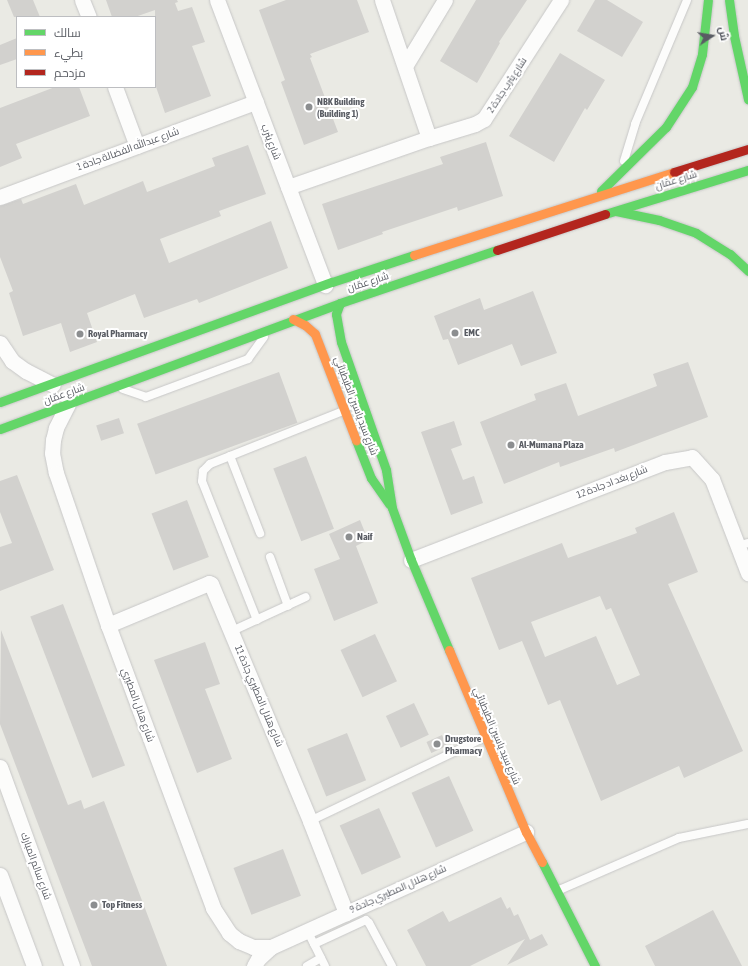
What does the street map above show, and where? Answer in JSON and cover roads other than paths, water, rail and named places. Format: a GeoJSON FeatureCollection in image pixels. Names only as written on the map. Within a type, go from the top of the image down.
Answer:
{"type":"FeatureCollection","features":[{"type":"Feature","properties":{"kind":"main road"},"geometry":{"type":"LineString","coordinates":[[597,195],[666,127],[680,108],[692,87],[702,54],[708,0]]}},
{"type":"Feature","properties":{"kind":"main road"},"geometry":{"type":"LineString","coordinates":[[729,0],[734,36],[748,99]]}},
{"type":"Feature","properties":{"kind":"main road","name":"شارع عمّان"},"geometry":{"type":"LineString","coordinates":[[0,402],[53,385],[324,285],[597,195],[748,149]]}},
{"type":"Feature","properties":{"kind":"main road","name":"شارع عمّان"},"geometry":{"type":"LineString","coordinates":[[0,429],[117,387],[293,319],[615,211],[748,170]]}},
{"type":"Feature","properties":{"kind":"main road"},"geometry":{"type":"LineString","coordinates":[[615,211],[659,220],[696,233],[730,254],[748,271]]}},
{"type":"Feature","properties":{"kind":"main road","name":"شارع سيد ياسين الطبطبائي"},"geometry":{"type":"LineString","coordinates":[[340,303],[336,314],[341,342],[386,470],[392,508],[411,560],[526,832],[595,966]]}},
{"type":"Feature","properties":{"kind":"main road","name":"شارع سيد ياسين الطبطبائي"},"geometry":{"type":"LineString","coordinates":[[293,319],[306,325],[315,334],[371,478],[392,508]]}},
{"type":"Feature","properties":{"kind":"street"},"geometry":{"type":"LineString","coordinates":[[82,0],[89,16]]}},
{"type":"Feature","properties":{"kind":"street","name":"شارع يثرب"},"geometry":{"type":"LineString","coordinates":[[217,0],[324,285]]}},
{"type":"Feature","properties":{"kind":"street"},"geometry":{"type":"LineString","coordinates":[[382,0],[429,138]]}},
{"type":"Feature","properties":{"kind":"street"},"geometry":{"type":"LineString","coordinates":[[405,66],[445,0]]}},
{"type":"Feature","properties":{"kind":"street","name":"شارع يثرب جادة 2"},"geometry":{"type":"LineString","coordinates":[[288,187],[429,138],[475,124],[484,119],[561,0]]}},
{"type":"Feature","properties":{"kind":"street"},"geometry":{"type":"LineString","coordinates":[[115,88],[138,146]]}},
{"type":"Feature","properties":{"kind":"street","name":"شارع عبدالله الفضالة جادة 1"},"geometry":{"type":"LineString","coordinates":[[0,197],[256,102]]}},
{"type":"Feature","properties":{"kind":"street"},"geometry":{"type":"LineString","coordinates":[[0,342],[12,361],[26,371],[53,385]]}},
{"type":"Feature","properties":{"kind":"street","name":"شارع هلال المطيري"},"geometry":{"type":"LineString","coordinates":[[68,404],[56,428],[53,440],[52,453],[56,473],[108,625],[213,908],[229,933],[239,941],[253,947],[271,947]]}},
{"type":"Feature","properties":{"kind":"street","name":"شارع بغد اد جادة 12"},"geometry":{"type":"LineString","coordinates":[[411,560],[665,462],[692,457],[712,478],[743,545],[748,573]]}},
{"type":"Feature","properties":{"kind":"street","name":"شارع هلال المطيري جادة 11"},"geometry":{"type":"LineString","coordinates":[[108,625],[208,583],[211,584],[232,631],[310,821],[346,913]]}},
{"type":"Feature","properties":{"kind":"street","name":"شارع سالم المبارك"},"geometry":{"type":"LineString","coordinates":[[0,767],[72,966]]}},
{"type":"Feature","properties":{"kind":"street","name":"شارع هلال المطيري جادة 9"},"geometry":{"type":"LineString","coordinates":[[271,947],[526,832]]}},
{"type":"Feature","properties":{"kind":"street"},"geometry":{"type":"LineString","coordinates":[[0,876],[34,966]]}},
{"type":"Feature","properties":{"kind":"street"},"geometry":{"type":"LineString","coordinates":[[254,966],[258,959],[271,947]]}},
{"type":"Feature","properties":{"kind":"lane"},"geometry":{"type":"LineString","coordinates":[[621,172],[635,124],[687,0]]}},
{"type":"Feature","properties":{"kind":"lane"},"geometry":{"type":"LineString","coordinates":[[117,387],[146,397],[248,359],[270,328]]}},
{"type":"Feature","properties":{"kind":"lane"},"geometry":{"type":"LineString","coordinates":[[257,620],[201,476],[206,467],[230,456],[345,410]]}},
{"type":"Feature","properties":{"kind":"lane"},"geometry":{"type":"LineString","coordinates":[[230,456],[260,533]]}},
{"type":"Feature","properties":{"kind":"lane"},"geometry":{"type":"LineString","coordinates":[[270,557],[288,606]]}},
{"type":"Feature","properties":{"kind":"lane"},"geometry":{"type":"LineString","coordinates":[[232,631],[306,598]]}},
{"type":"Feature","properties":{"kind":"lane"},"geometry":{"type":"LineString","coordinates":[[310,821],[485,737]]}},
{"type":"Feature","properties":{"kind":"lane"},"geometry":{"type":"LineString","coordinates":[[556,891],[679,838],[748,824]]}},
{"type":"Feature","properties":{"kind":"lane"},"geometry":{"type":"LineString","coordinates":[[314,944],[366,920],[392,966]]}},
{"type":"Feature","properties":{"kind":"lane"},"geometry":{"type":"LineString","coordinates":[[307,930],[325,966]]}},
{"type":"Feature","properties":{"kind":"lane"},"geometry":{"type":"LineString","coordinates":[[307,966],[321,958]]}},
{"type":"Feature","properties":{"kind":"place","name":"NBK Building (Building 1)"},"geometry":{"type":"Point","coordinates":[309,107]}},
{"type":"Feature","properties":{"kind":"place","name":"EMC"},"geometry":{"type":"Point","coordinates":[455,333]}},
{"type":"Feature","properties":{"kind":"place","name":"Royal Pharmacy"},"geometry":{"type":"Point","coordinates":[80,334]}},
{"type":"Feature","properties":{"kind":"place","name":"Al-Mumana Plaza"},"geometry":{"type":"Point","coordinates":[511,445]}},
{"type":"Feature","properties":{"kind":"place","name":"Naif"},"geometry":{"type":"Point","coordinates":[349,537]}},
{"type":"Feature","properties":{"kind":"place","name":"Drugstore Pharmacy"},"geometry":{"type":"Point","coordinates":[437,744]}},
{"type":"Feature","properties":{"kind":"place","name":"Top Fitness"},"geometry":{"type":"Point","coordinates":[94,905]}}]}
